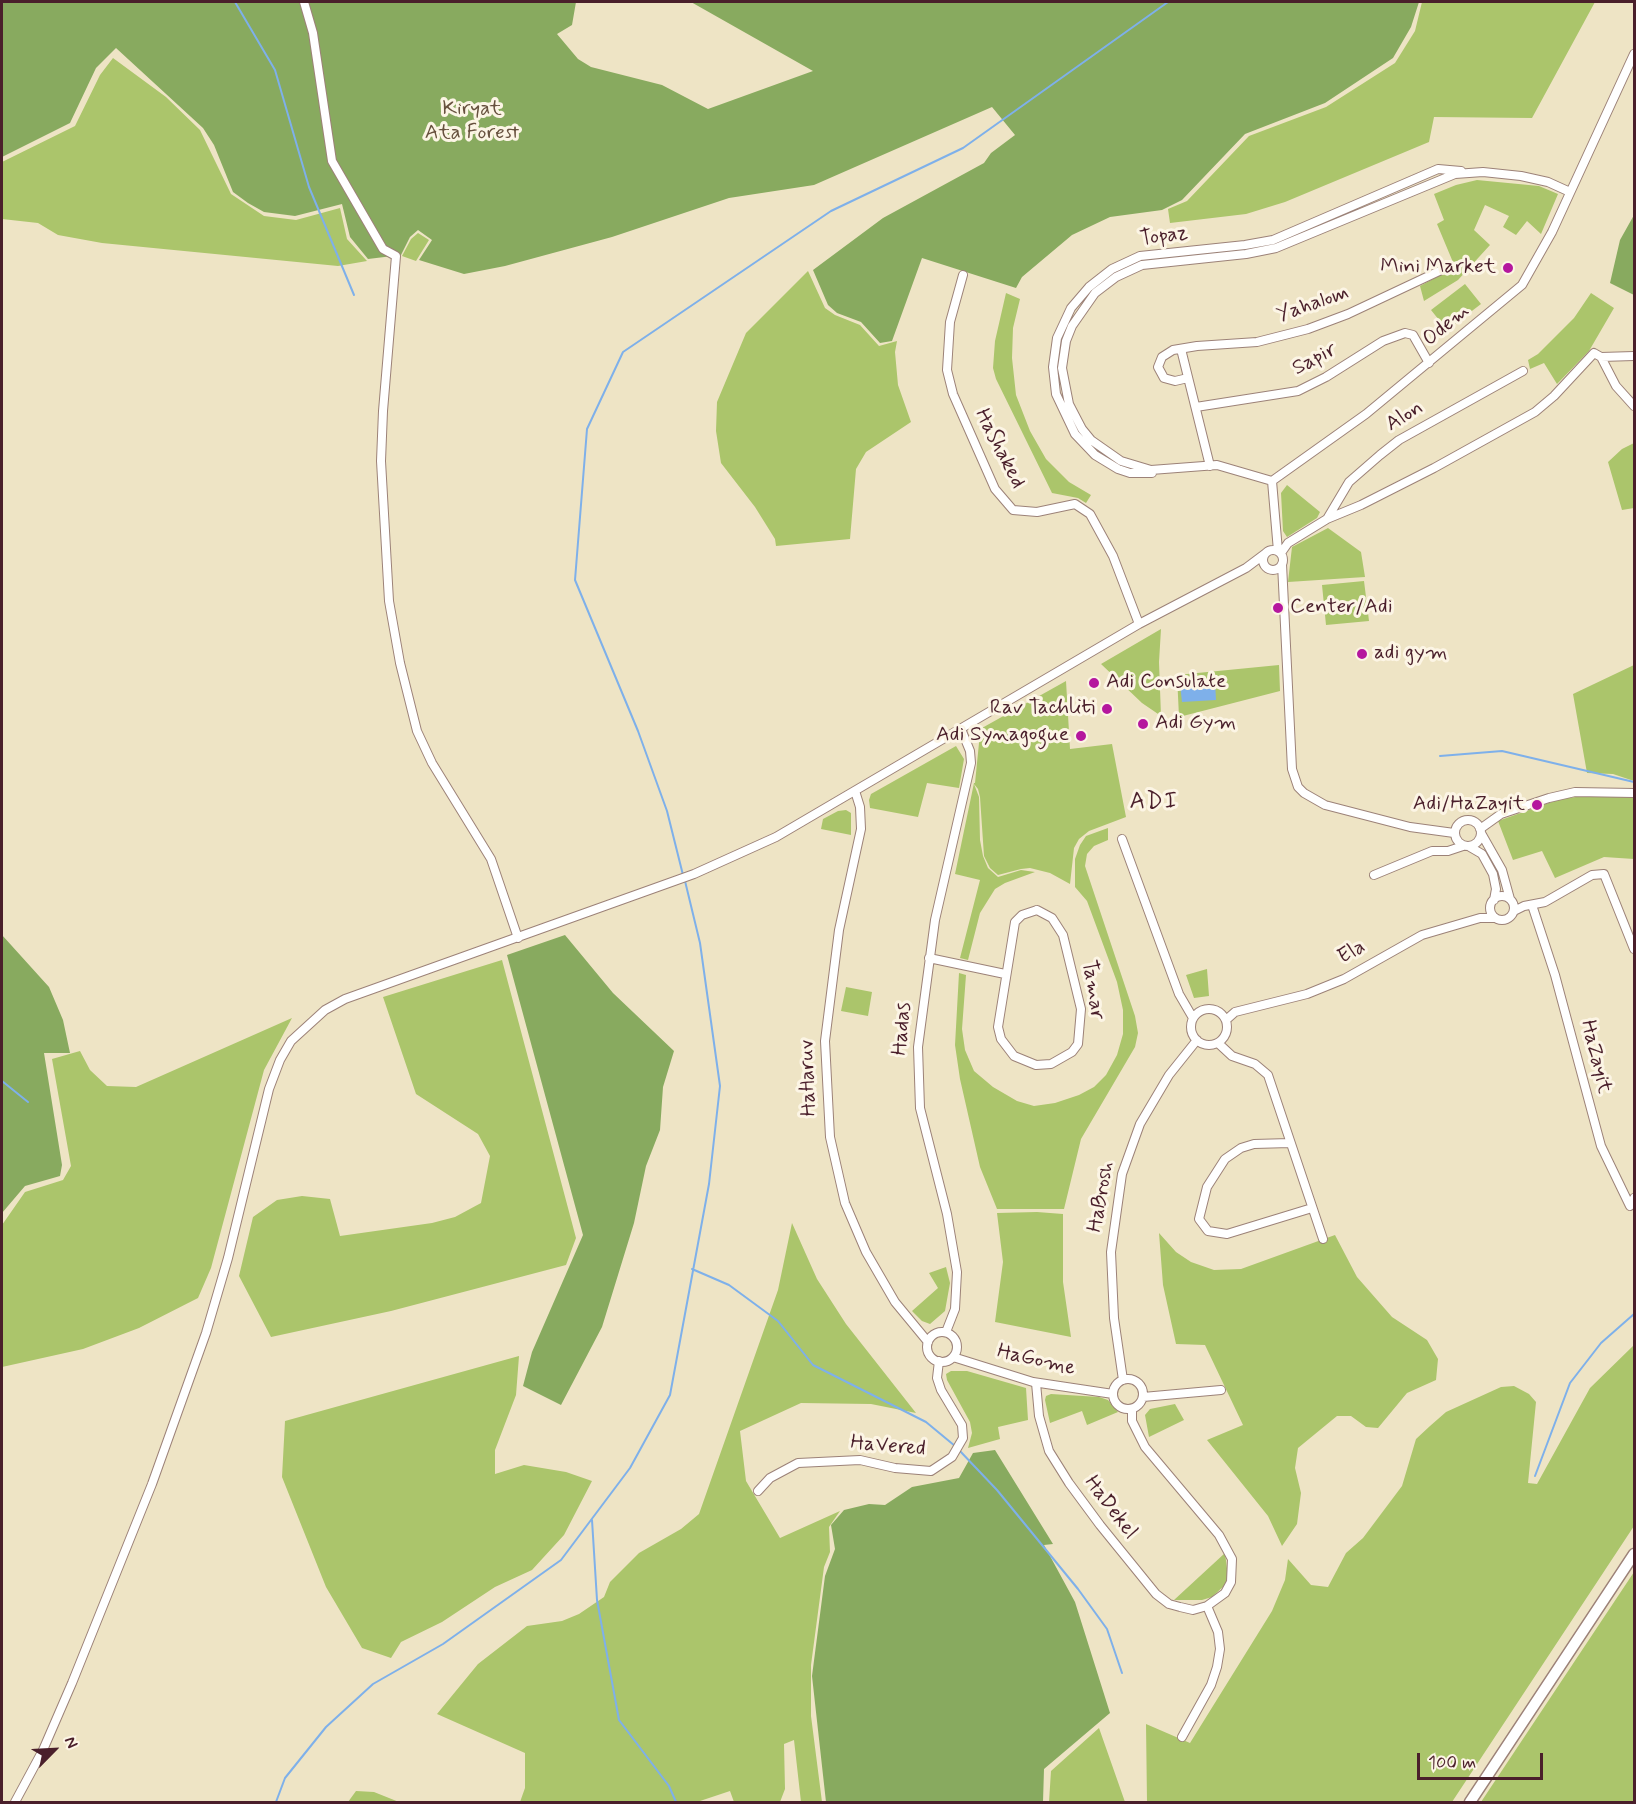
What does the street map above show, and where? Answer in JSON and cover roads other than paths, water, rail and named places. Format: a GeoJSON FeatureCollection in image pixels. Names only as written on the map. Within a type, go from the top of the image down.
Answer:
{"type":"FeatureCollection","features":[{"type":"Feature","properties":{"kind":"main road"},"geometry":{"type":"LineString","coordinates":[[1470,1803],[1635,1554]]}},
{"type":"Feature","properties":{"kind":"street"},"geometry":{"type":"LineString","coordinates":[[304,2],[313,33],[332,161],[383,249],[396,256],[381,461],[389,601],[400,663],[417,731],[432,763],[491,859],[518,938]]}},
{"type":"Feature","properties":{"kind":"street","name":"Odem"},"geometry":{"type":"LineString","coordinates":[[1272,481],[1338,435],[1522,285],[1538,260],[1635,54]]}},
{"type":"Feature","properties":{"kind":"street","name":"Topaz"},"geometry":{"type":"LineString","coordinates":[[1272,481],[1252,474],[1210,466],[1167,470],[1136,466],[1111,455],[1082,429],[1069,404],[1062,368],[1066,340],[1079,313],[1095,293],[1116,277],[1142,265],[1246,254],[1276,248],[1425,184],[1469,172],[1534,178],[1570,192]]}},
{"type":"Feature","properties":{"kind":"street","name":"Yahalom"},"geometry":{"type":"LineString","coordinates":[[1181,349],[1257,342],[1308,330],[1338,319],[1450,266]]}},
{"type":"Feature","properties":{"kind":"street","name":"HaShaked"},"geometry":{"type":"LineString","coordinates":[[963,275],[950,322],[947,370],[953,394],[996,489],[1013,510],[1037,512],[1075,504],[1090,514],[1113,556],[1139,624]]}},
{"type":"Feature","properties":{"kind":"street","name":"Sapir"},"geometry":{"type":"LineString","coordinates":[[1196,407],[1298,391],[1326,377],[1383,341],[1405,333],[1413,334],[1429,363]]}},
{"type":"Feature","properties":{"kind":"street"},"geometry":{"type":"LineString","coordinates":[[1188,378],[1169,380],[1158,367],[1161,357],[1181,349],[1210,466]]}},
{"type":"Feature","properties":{"kind":"street"},"geometry":{"type":"LineString","coordinates":[[1281,585],[1264,559],[1287,543],[1327,519],[1361,505],[1488,440],[1535,412],[1554,396],[1594,353],[1601,357],[1635,356]]}},
{"type":"Feature","properties":{"kind":"street"},"geometry":{"type":"LineString","coordinates":[[1601,357],[1616,386],[1635,406]]}},
{"type":"Feature","properties":{"kind":"street","name":"Alon"},"geometry":{"type":"LineString","coordinates":[[1327,519],[1349,482],[1380,454],[1399,440],[1523,371]]}},
{"type":"Feature","properties":{"kind":"street"},"geometry":{"type":"LineString","coordinates":[[1272,481],[1274,552],[1282,564],[1281,585],[1292,769],[1298,787],[1324,805],[1410,827],[1454,833]]}},
{"type":"Feature","properties":{"kind":"street"},"geometry":{"type":"LineString","coordinates":[[15,1803],[43,1750],[72,1683],[152,1484],[202,1344],[228,1258],[269,1089],[280,1060],[298,1035],[325,1010],[345,999],[704,869],[776,837],[1139,624],[1274,552]]}},
{"type":"Feature","properties":{"kind":"street"},"geometry":{"type":"LineString","coordinates":[[1246,568],[1278,568],[1282,564]]}},
{"type":"Feature","properties":{"kind":"street","name":"Hadas"},"geometry":{"type":"LineString","coordinates":[[946,1332],[955,1309],[957,1272],[947,1214],[924,1135],[917,1078],[918,1047],[929,958],[971,764],[970,751],[961,729]]}},
{"type":"Feature","properties":{"kind":"street","name":"HaHaruv"},"geometry":{"type":"LineString","coordinates":[[855,791],[862,818],[861,829],[839,930],[827,1011],[825,1074],[830,1137],[845,1203],[866,1252],[895,1302],[928,1342]]}},
{"type":"Feature","properties":{"kind":"street"},"geometry":{"type":"LineString","coordinates":[[1374,874],[1432,851],[1448,851],[1478,842],[1481,831],[1501,814],[1549,798],[1575,792],[1635,792]]}},
{"type":"Feature","properties":{"kind":"street"},"geometry":{"type":"LineString","coordinates":[[1514,911],[1502,870],[1475,822],[1467,820],[1456,825],[1454,833],[1457,841],[1482,854],[1493,874],[1496,889],[1491,911],[1495,918],[1506,920],[1514,911],[1545,902],[1592,875],[1604,874],[1635,949]]}},
{"type":"Feature","properties":{"kind":"street"},"geometry":{"type":"LineString","coordinates":[[1122,839],[1179,993],[1193,1018],[1191,1029],[1197,1040],[1205,1045],[1218,1043],[1227,1032],[1223,1014],[1209,1008],[1193,1018]]}},
{"type":"Feature","properties":{"kind":"street"},"geometry":{"type":"LineString","coordinates":[[1494,900],[1503,896],[1510,899]]}},
{"type":"Feature","properties":{"kind":"street","name":"HaZayit"},"geometry":{"type":"LineString","coordinates":[[1532,905],[1556,975],[1600,1146],[1630,1206],[1635,1197]]}},
{"type":"Feature","properties":{"kind":"street","name":"Tamar"},"geometry":{"type":"LineString","coordinates":[[1037,910],[1052,918],[1063,935],[1081,1009],[1080,1034],[1072,1052],[1051,1064],[1036,1065],[1014,1056],[1006,1048],[998,1027],[1005,974],[1015,922],[1022,915],[1037,910]]}},
{"type":"Feature","properties":{"kind":"street","name":"Ela"},"geometry":{"type":"LineString","coordinates":[[1226,1020],[1235,1012],[1307,994],[1344,979],[1422,935],[1480,918],[1495,918]]}},
{"type":"Feature","properties":{"kind":"street"},"geometry":{"type":"LineString","coordinates":[[929,958],[1005,974]]}},
{"type":"Feature","properties":{"kind":"street","name":"HaBrosh"},"geometry":{"type":"LineString","coordinates":[[1123,1380],[1114,1318],[1111,1264],[1122,1174],[1140,1124],[1169,1075],[1197,1040]]}},
{"type":"Feature","properties":{"kind":"street"},"geometry":{"type":"LineString","coordinates":[[1218,1043],[1232,1056],[1255,1064],[1268,1075],[1323,1239]]}},
{"type":"Feature","properties":{"kind":"street"},"geometry":{"type":"LineString","coordinates":[[1290,1143],[1254,1144],[1241,1148],[1225,1159],[1207,1187],[1199,1219],[1209,1231],[1227,1234],[1312,1208]]}},
{"type":"Feature","properties":{"kind":"street"},"geometry":{"type":"LineString","coordinates":[[946,1332],[957,1342],[953,1357],[939,1361],[931,1356],[928,1342],[933,1335],[946,1332]]}},
{"type":"Feature","properties":{"kind":"street","name":"HaGome"},"geometry":{"type":"LineString","coordinates":[[953,1357],[1036,1383],[1113,1394]]}},
{"type":"Feature","properties":{"kind":"street","name":"HaVered"},"geometry":{"type":"LineString","coordinates":[[759,1491],[771,1478],[798,1463],[860,1460],[895,1468],[931,1471],[952,1457],[963,1438],[962,1425],[941,1390],[938,1378],[939,1361]]}},
{"type":"Feature","properties":{"kind":"street"},"geometry":{"type":"LineString","coordinates":[[1123,1380],[1132,1380],[1140,1384],[1143,1397],[1139,1405],[1132,1409],[1119,1406],[1113,1394],[1116,1386],[1123,1380]]}},
{"type":"Feature","properties":{"kind":"street","name":"HaDekel"},"geometry":{"type":"LineString","coordinates":[[1036,1383],[1039,1416],[1049,1451],[1100,1525],[1156,1594],[1169,1604],[1193,1610],[1207,1606]]}},
{"type":"Feature","properties":{"kind":"street"},"geometry":{"type":"LineString","coordinates":[[1143,1397],[1221,1390]]}},
{"type":"Feature","properties":{"kind":"street"},"geometry":{"type":"LineString","coordinates":[[1132,1409],[1132,1421],[1145,1447],[1220,1535],[1232,1559],[1231,1582],[1225,1593],[1207,1606],[1218,1632],[1220,1649],[1217,1667],[1211,1685],[1182,1737]]}},
{"type":"Feature","properties":{"kind":"water"},"geometry":{"type":"Polygon","coordinates":[[[1215,682],[1216,700],[1182,702],[1180,684],[1215,682]]]}},
{"type":"Feature","properties":{"kind":"waterway"},"geometry":{"type":"LineString","coordinates":[[235,2],[275,70],[309,187],[354,295]]}},
{"type":"Feature","properties":{"kind":"waterway"},"geometry":{"type":"LineString","coordinates":[[683,875],[667,811],[638,731],[575,580],[587,429],[623,352],[831,211],[963,148],[1168,2]]}},
{"type":"Feature","properties":{"kind":"waterway"},"geometry":{"type":"LineString","coordinates":[[1440,756],[1502,751],[1634,782]]}},
{"type":"Feature","properties":{"kind":"waterway"},"geometry":{"type":"LineString","coordinates":[[276,1802],[285,1778],[326,1727],[373,1684],[443,1644],[561,1560],[630,1468],[670,1395],[709,1184],[720,1086],[700,943],[685,881]]}},
{"type":"Feature","properties":{"kind":"waterway"},"geometry":{"type":"LineString","coordinates":[[2,1081],[28,1102]]}},
{"type":"Feature","properties":{"kind":"waterway"},"geometry":{"type":"LineString","coordinates":[[692,1269],[729,1285],[778,1321],[813,1365],[926,1422],[955,1446]]}},
{"type":"Feature","properties":{"kind":"waterway"},"geometry":{"type":"LineString","coordinates":[[1535,1476],[1570,1383],[1601,1343],[1634,1314]]}},
{"type":"Feature","properties":{"kind":"waterway"},"geometry":{"type":"LineString","coordinates":[[959,1450],[997,1490],[1078,1589],[1107,1629],[1122,1673]]}},
{"type":"Feature","properties":{"kind":"waterway"},"geometry":{"type":"LineString","coordinates":[[592,1520],[597,1600],[619,1720],[669,1786],[676,1802]]}},
{"type":"Feature","properties":{"kind":"place","name":"Mini Market"},"geometry":{"type":"Point","coordinates":[1508,268]}},
{"type":"Feature","properties":{"kind":"place","name":"Center/Adi"},"geometry":{"type":"Point","coordinates":[1278,608]}},
{"type":"Feature","properties":{"kind":"place","name":"adi gym"},"geometry":{"type":"Point","coordinates":[1362,654]}},
{"type":"Feature","properties":{"kind":"place","name":"Adi Consulate"},"geometry":{"type":"Point","coordinates":[1094,683]}},
{"type":"Feature","properties":{"kind":"place","name":"Rav Tachliti"},"geometry":{"type":"Point","coordinates":[1107,709]}},
{"type":"Feature","properties":{"kind":"place","name":"Adi Gym"},"geometry":{"type":"Point","coordinates":[1143,724]}},
{"type":"Feature","properties":{"kind":"place","name":"Adi Synagogue"},"geometry":{"type":"Point","coordinates":[1081,736]}},
{"type":"Feature","properties":{"kind":"place","name":"Adi/HaZayit"},"geometry":{"type":"Point","coordinates":[1537,805]}},
{"type":"Feature","properties":{"kind":"district","name":"ADI"},"geometry":{"type":"Point","coordinates":[1154,803]}},
{"type":"Feature","properties":{"kind":"park label","name":"Kiryat Ata Forest"},"geometry":{"type":"Point","coordinates":[472,122]}}]}
